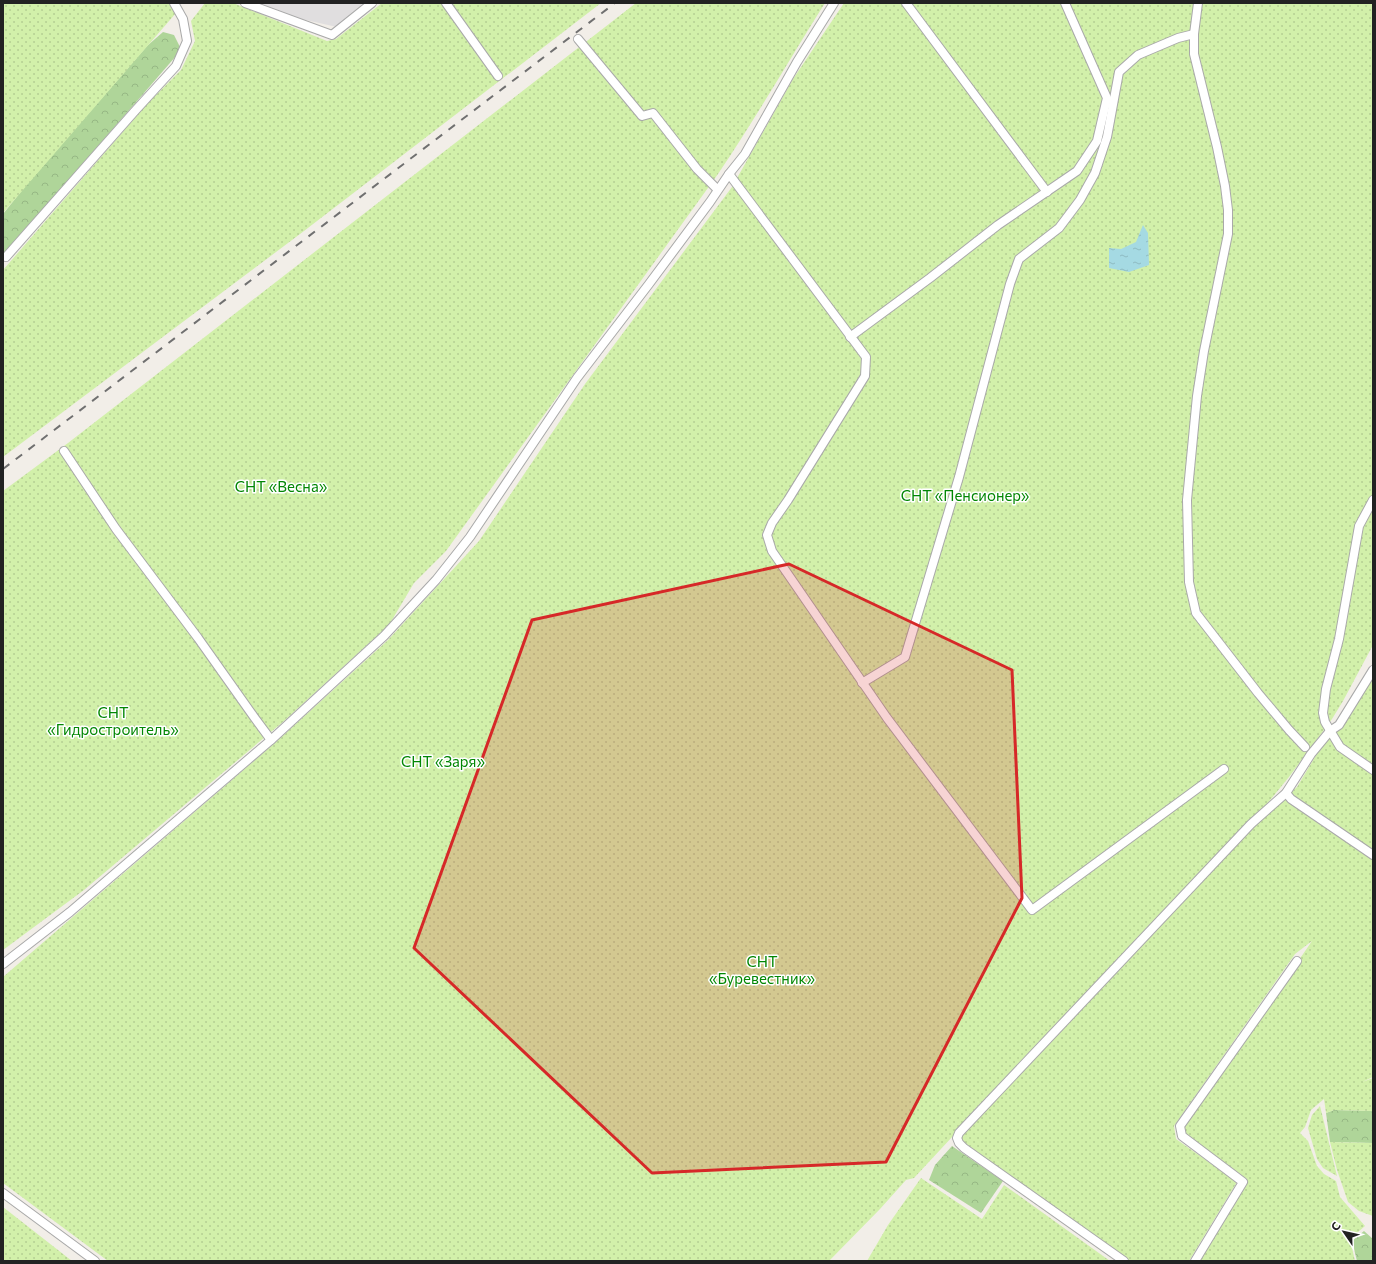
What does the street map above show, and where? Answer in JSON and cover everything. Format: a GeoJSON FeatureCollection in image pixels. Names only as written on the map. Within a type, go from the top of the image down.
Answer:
{"type":"FeatureCollection","features":[{"type":"Feature","properties":{"kind":"street"},"geometry":{"type":"LineString","coordinates":[[6,257],[176,66],[186,41],[183,19],[174,3]]}},
{"type":"Feature","properties":{"kind":"street"},"geometry":{"type":"LineString","coordinates":[[245,3],[332,35],[372,3]]}},
{"type":"Feature","properties":{"kind":"street"},"geometry":{"type":"LineString","coordinates":[[446,3],[498,76]]}},
{"type":"Feature","properties":{"kind":"street"},"geometry":{"type":"LineString","coordinates":[[3,964],[70,912],[271,740],[384,636],[436,580],[470,537],[577,378],[710,202],[717,189],[745,154],[797,62],[834,3]]}},
{"type":"Feature","properties":{"kind":"street"},"geometry":{"type":"LineString","coordinates":[[906,3],[1047,192]]}},
{"type":"Feature","properties":{"kind":"street"},"geometry":{"type":"LineString","coordinates":[[850,337],[930,278],[998,225],[1077,171],[1097,141],[1107,98],[1065,3]]}},
{"type":"Feature","properties":{"kind":"street"},"geometry":{"type":"LineString","coordinates":[[1198,3],[1194,34],[1194,54],[1225,186],[1228,210],[1228,234],[1204,351],[1197,396],[1187,500],[1189,582],[1196,614],[1288,730],[1304,747]]}},
{"type":"Feature","properties":{"kind":"street"},"geometry":{"type":"LineString","coordinates":[[862,683],[905,657],[959,477],[1010,284],[1019,259],[1059,228],[1080,200],[1095,173],[1107,137],[1119,72],[1138,55],[1178,38],[1194,34]]}},
{"type":"Feature","properties":{"kind":"street"},"geometry":{"type":"LineString","coordinates":[[578,39],[642,116],[653,113],[696,169],[717,189]]}},
{"type":"Feature","properties":{"kind":"street"},"geometry":{"type":"LineString","coordinates":[[729,174],[866,357],[865,376],[788,500],[772,523],[767,535],[772,551],[887,718],[1032,910],[1224,769]]}},
{"type":"Feature","properties":{"kind":"street"},"geometry":{"type":"LineString","coordinates":[[64,451],[116,528],[198,638],[271,740]]}},
{"type":"Feature","properties":{"kind":"street"},"geometry":{"type":"LineString","coordinates":[[1373,500],[1359,526],[1339,639],[1326,689],[1323,713],[1325,722],[1340,747],[1373,770]]}},
{"type":"Feature","properties":{"kind":"street"},"geometry":{"type":"LineString","coordinates":[[1124,1261],[964,1148],[959,1143],[957,1138],[959,1133],[1250,824],[1286,793],[1311,754],[1330,731],[1339,725],[1373,670]]}},
{"type":"Feature","properties":{"kind":"street"},"geometry":{"type":"LineString","coordinates":[[1286,793],[1291,799],[1373,855]]}},
{"type":"Feature","properties":{"kind":"street"},"geometry":{"type":"LineString","coordinates":[[1195,1261],[1243,1182],[1182,1136],[1180,1126],[1298,961]]}},
{"type":"Feature","properties":{"kind":"street"},"geometry":{"type":"LineString","coordinates":[[3,1193],[95,1261]]}},
{"type":"Feature","properties":{"kind":"highlighted area"},"geometry":{"type":"Polygon","coordinates":[[[789,564],[1012,670],[1022,898],[886,1162],[652,1173],[414,948],[532,620],[789,564]]]}},
{"type":"Feature","properties":{"kind":"shaded area"},"geometry":{"type":"Polygon","coordinates":[[[246,3],[368,3],[337,27],[288,16],[246,3]]]}},
{"type":"Feature","properties":{"kind":"green space"},"geometry":{"type":"Polygon","coordinates":[[[3,3],[170,3],[176,13],[3,213],[3,3]]]}},
{"type":"Feature","properties":{"kind":"green space"},"geometry":{"type":"Polygon","coordinates":[[[205,3],[233,3],[327,41],[336,39],[382,3],[601,3],[304,231],[3,457],[3,270],[147,104],[181,70],[195,41],[191,21],[205,3]]]}},
{"type":"Feature","properties":{"kind":"green space","name":"СНТ «Весна»"},"geometry":{"type":"Polygon","coordinates":[[[636,3],[825,3],[718,174],[446,551],[414,583],[389,625],[284,721],[84,890],[3,950],[3,491],[68,443],[636,3]]]}},
{"type":"Feature","properties":{"kind":"green space"},"geometry":{"type":"Polygon","coordinates":[[[844,3],[1373,3],[1373,645],[1343,701],[1332,719],[1289,777],[1262,810],[1097,981],[914,1178],[906,1180],[829,1261],[108,1261],[3,1183],[3,977],[276,742],[388,640],[479,541],[585,384],[732,187],[793,79],[844,3]]]}},
{"type":"Feature","properties":{"kind":"green space"},"geometry":{"type":"Polygon","coordinates":[[[163,32],[174,35],[180,47],[176,56],[3,256],[3,214],[147,46],[163,32]]]}},
{"type":"Feature","properties":{"kind":"green space"},"geometry":{"type":"Polygon","coordinates":[[[1373,677],[1373,1077],[1362,1082],[1373,1078],[1373,1111],[1334,1110],[1326,1113],[1324,1099],[1311,1110],[1305,1127],[1300,1133],[1308,1141],[1317,1166],[1324,1174],[1336,1181],[1340,1197],[1365,1226],[1350,1239],[1355,1261],[1200,1261],[1247,1179],[1185,1135],[1184,1127],[1312,941],[1295,954],[1174,1126],[1176,1139],[1237,1182],[1189,1261],[1129,1261],[962,1141],[962,1135],[1253,827],[1297,787],[1324,742],[1373,677]]]}},
{"type":"Feature","properties":{"kind":"green space"},"geometry":{"type":"Polygon","coordinates":[[[1320,1106],[1337,1176],[1323,1168],[1317,1159],[1308,1128],[1312,1115],[1320,1106]]]}},
{"type":"Feature","properties":{"kind":"green space"},"geometry":{"type":"Polygon","coordinates":[[[1334,1110],[1373,1111],[1373,1143],[1330,1142],[1326,1113],[1334,1110]]]}},
{"type":"Feature","properties":{"kind":"green space"},"geometry":{"type":"Polygon","coordinates":[[[1330,1142],[1373,1143],[1373,1216],[1359,1211],[1348,1202],[1337,1170],[1330,1142]]]}},
{"type":"Feature","properties":{"kind":"green space"},"geometry":{"type":"Polygon","coordinates":[[[952,1146],[1003,1181],[981,1213],[929,1180],[935,1165],[952,1146]]]}},
{"type":"Feature","properties":{"kind":"green space"},"geometry":{"type":"Polygon","coordinates":[[[921,1178],[982,1219],[1004,1185],[1110,1261],[867,1261],[888,1225],[921,1178]]]}},
{"type":"Feature","properties":{"kind":"green space"},"geometry":{"type":"Polygon","coordinates":[[[3,1207],[72,1261],[3,1261],[3,1207]]]}},
{"type":"Feature","properties":{"kind":"green space"},"geometry":{"type":"Polygon","coordinates":[[[1364,1231],[1373,1239],[1373,1261],[1357,1261],[1352,1241],[1364,1231]]]}},
{"type":"Feature","properties":{"kind":"water"},"geometry":{"type":"Polygon","coordinates":[[[1143,225],[1148,233],[1149,265],[1129,272],[1109,268],[1109,248],[1121,249],[1136,242],[1143,225]]]}},
{"type":"Feature","properties":{"kind":"railway"},"geometry":{"type":"LineString","coordinates":[[3,469],[615,3]]}},
{"type":"Feature","properties":{"kind":"park label","name":"СНТ «Пенсионер»"},"geometry":{"type":"Point","coordinates":[965,496]}},
{"type":"Feature","properties":{"kind":"park label","name":"СНТ «Гидростроитель»"},"geometry":{"type":"Point","coordinates":[113,722]}},
{"type":"Feature","properties":{"kind":"park label","name":"СНТ «Заря»"},"geometry":{"type":"Point","coordinates":[443,762]}},
{"type":"Feature","properties":{"kind":"park label","name":"СНТ «Буревестник»"},"geometry":{"type":"Point","coordinates":[762,970]}}]}
